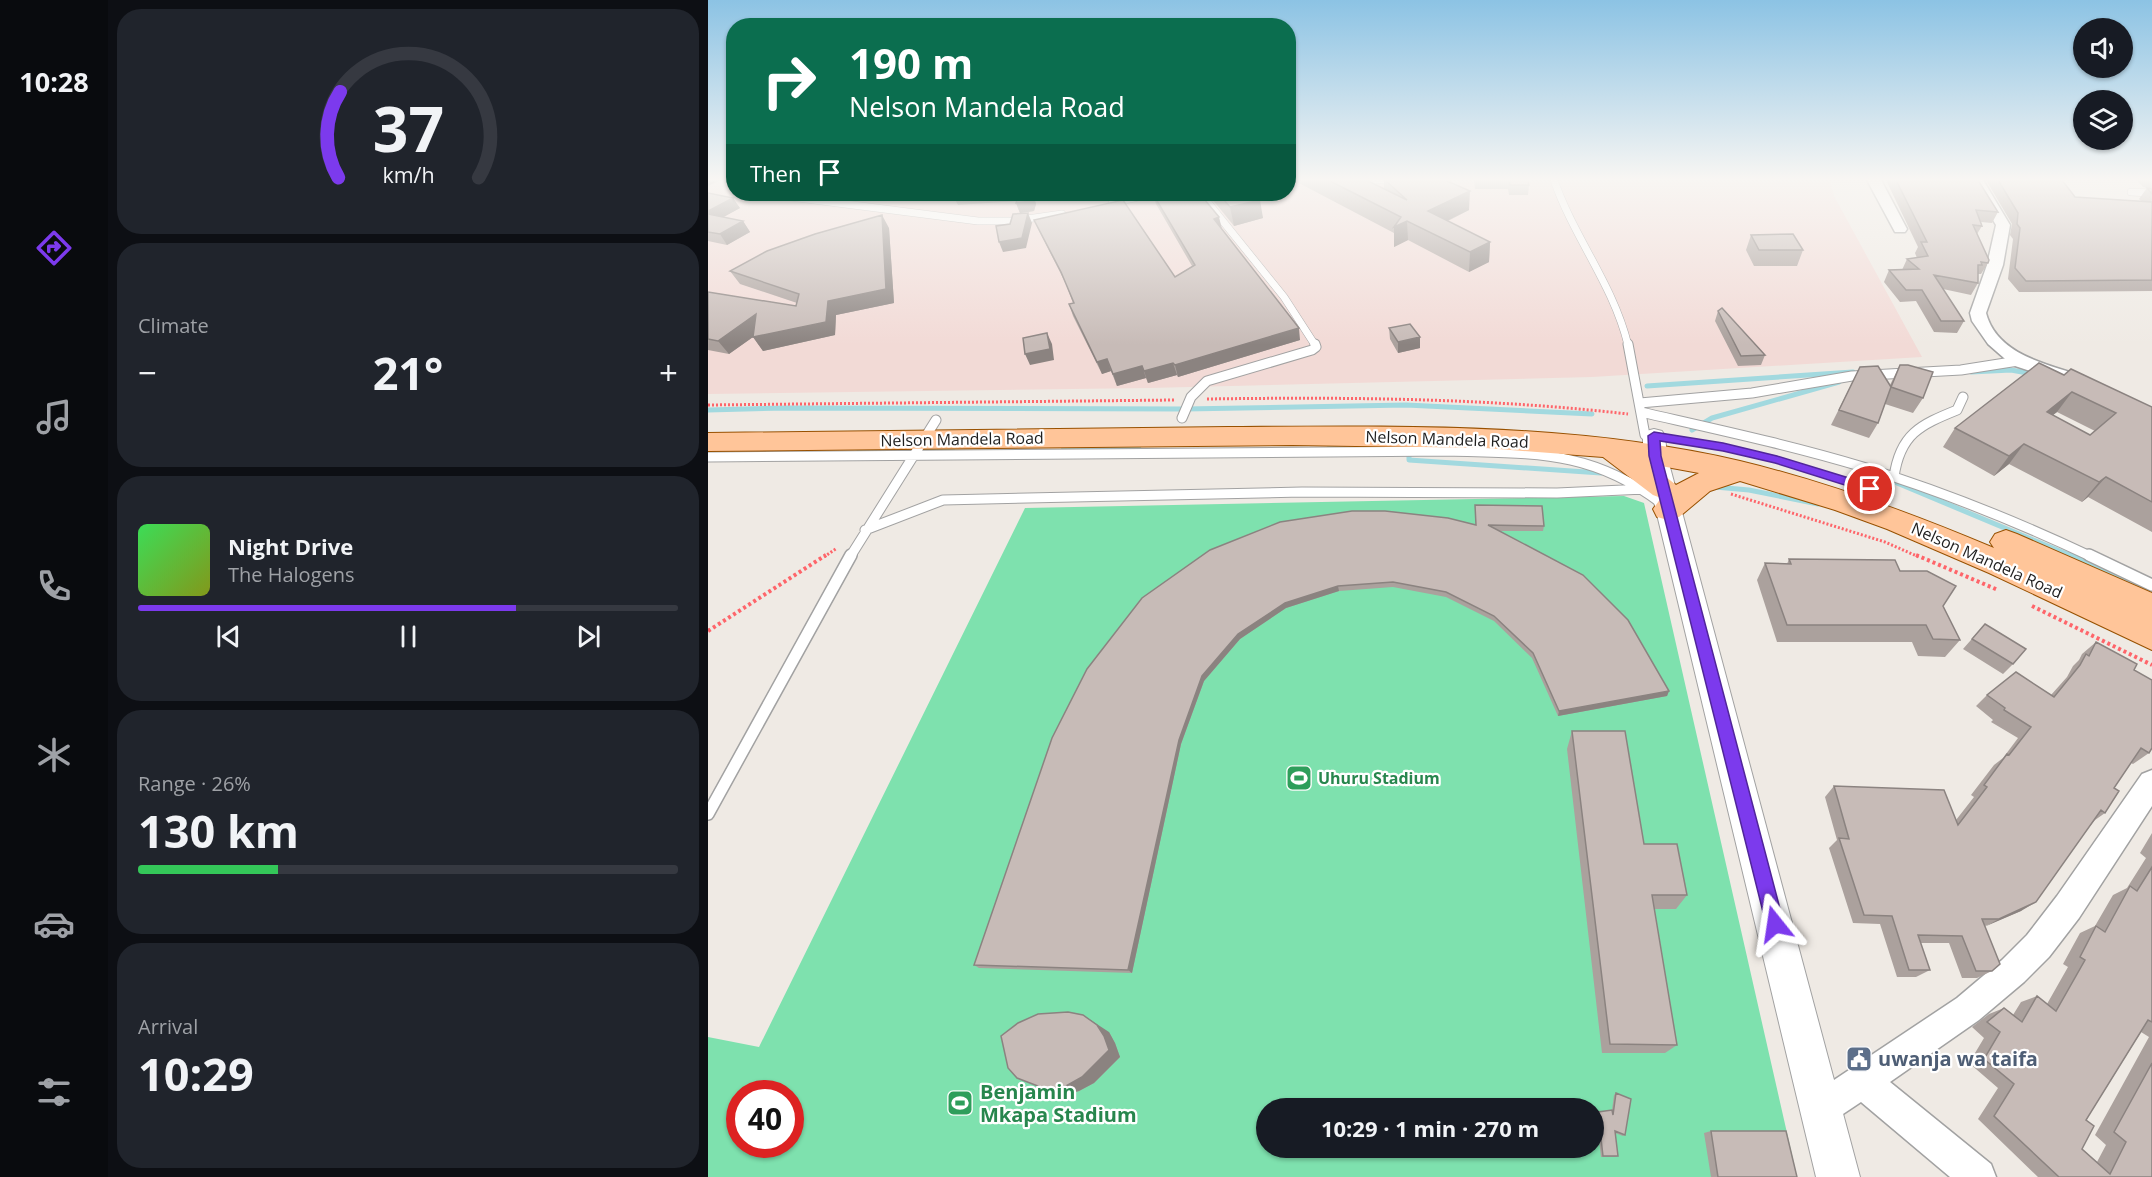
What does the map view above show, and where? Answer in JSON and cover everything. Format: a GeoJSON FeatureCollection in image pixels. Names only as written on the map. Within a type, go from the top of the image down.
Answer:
{"type":"FeatureCollection","features":[{"type":"Feature","properties":{"kind":"main road","name":"Nelson Mandela Road"},"geometry":{"type":"LineString","coordinates":[[708,423],[924,438],[1182,418],[1282,416],[1491,420],[1647,428],[1777,460],[1849,481],[1957,521],[2152,608]]}},
{"type":"Feature","properties":{"kind":"main road","name":"Nelson Mandela Road"},"geometry":{"type":"LineString","coordinates":[[708,442],[1386,435],[1610,449],[1647,428]]}},
{"type":"Feature","properties":{"kind":"main road","name":"Nelson Mandela Road"},"geometry":{"type":"LineString","coordinates":[[1647,428],[1739,471],[1801,487],[1974,551],[2152,636]]}},
{"type":"Feature","properties":{"kind":"main road"},"geometry":{"type":"LineString","coordinates":[[1610,449],[1659,495],[1739,471]]}},
{"type":"Feature","properties":{"kind":"street"},"geometry":{"type":"LineString","coordinates":[[2001,235],[1995,265],[1978,313],[1980,321],[1994,340],[2022,362],[2082,384]]}},
{"type":"Feature","properties":{"kind":"street"},"geometry":{"type":"LineString","coordinates":[[1647,428],[1659,495],[1822,1108],[1838,1177]]}},
{"type":"Feature","properties":{"kind":"street"},"geometry":{"type":"LineString","coordinates":[[1822,1108],[1968,1009],[2013,971],[2038,946],[2068,907],[2152,783]]}},
{"type":"Feature","properties":{"kind":"street"},"geometry":{"type":"LineString","coordinates":[[1863,1082],[1978,1177]]}},
{"type":"Feature","properties":{"kind":"lane"},"geometry":{"type":"LineString","coordinates":[[1182,418],[1187,400],[1195,389],[1207,381],[1316,347],[1316,341],[1294,311],[1234,235]]}},
{"type":"Feature","properties":{"kind":"lane"},"geometry":{"type":"LineString","coordinates":[[1578,235],[1604,277],[1617,306],[1647,428]]}},
{"type":"Feature","properties":{"kind":"lane"},"geometry":{"type":"LineString","coordinates":[[1647,428],[1752,393],[1852,376],[1961,370],[2022,362]]}},
{"type":"Feature","properties":{"kind":"lane"},"geometry":{"type":"LineString","coordinates":[[1894,477],[1896,457],[1905,442],[1920,425],[1957,410],[1963,397]]}},
{"type":"Feature","properties":{"kind":"lane"},"geometry":{"type":"LineString","coordinates":[[1647,428],[1821,455],[1894,477],[1997,514],[2152,585]]}},
{"type":"Feature","properties":{"kind":"lane"},"geometry":{"type":"LineString","coordinates":[[708,814],[865,530],[924,438]]}},
{"type":"Feature","properties":{"kind":"lane"},"geometry":{"type":"LineString","coordinates":[[708,457],[924,438],[1449,451],[1562,457],[1587,461],[1610,469],[1659,495]]}},
{"type":"Feature","properties":{"kind":"lane"},"geometry":{"type":"LineString","coordinates":[[865,530],[943,500],[1302,492],[1659,495]]}},
{"type":"Feature","properties":{"kind":"path"},"geometry":{"type":"LineString","coordinates":[[708,631],[865,530]]}},
{"type":"Feature","properties":{"kind":"shaded area"},"geometry":{"type":"Polygon","coordinates":[[[708,235],[1855,235],[1922,357],[1592,377],[1149,388],[708,394],[708,235]]]}},
{"type":"Feature","properties":{"kind":"green space","name":"Uhuru Stadium"},"geometry":{"type":"Polygon","coordinates":[[[1624,496],[1644,503],[1797,1177],[708,1177],[708,1037],[759,1047],[1025,508],[1624,496]]]}},
{"type":"Feature","properties":{"kind":"building"},"geometry":{"type":"Polygon","coordinates":[[[812,235],[883,235],[886,289],[828,301],[826,322],[753,337],[756,314],[718,341],[708,339],[708,292],[796,306],[799,294],[730,271],[767,251],[812,235]]]}},
{"type":"Feature","properties":{"kind":"building"},"geometry":{"type":"Polygon","coordinates":[[[998,235],[1023,235],[1022,238],[999,242],[998,235]]]}},
{"type":"Feature","properties":{"kind":"building"},"geometry":{"type":"Polygon","coordinates":[[[1042,235],[1147,235],[1175,277],[1195,265],[1177,235],[1226,235],[1299,328],[1175,365],[1173,363],[1144,371],[1142,366],[1113,374],[1107,359],[1097,362],[1069,304],[1074,303],[1061,272],[1042,235]]]}},
{"type":"Feature","properties":{"kind":"building"},"geometry":{"type":"Polygon","coordinates":[[[1435,235],[1476,235],[1490,242],[1470,252],[1435,235]]]}},
{"type":"Feature","properties":{"kind":"building"},"geometry":{"type":"Polygon","coordinates":[[[1751,235],[1794,235],[1803,250],[1759,250],[1751,235]]]}},
{"type":"Feature","properties":{"kind":"building"},"geometry":{"type":"Polygon","coordinates":[[[1923,235],[1978,235],[1989,260],[1988,263],[1981,262],[1982,265],[1978,265],[1978,283],[1934,275],[1964,321],[1941,321],[1922,290],[1906,290],[1889,270],[1919,269],[1907,259],[1928,256],[1921,242],[1927,242],[1923,235]]]}},
{"type":"Feature","properties":{"kind":"building"},"geometry":{"type":"Polygon","coordinates":[[[2019,235],[2152,235],[2152,280],[2026,281],[2015,268],[2019,235]]]}},
{"type":"Feature","properties":{"kind":"building"},"geometry":{"type":"Polygon","coordinates":[[[1722,308],[1765,355],[1741,356],[1718,311],[1722,308]]]}},
{"type":"Feature","properties":{"kind":"building"},"geometry":{"type":"Polygon","coordinates":[[[1410,324],[1420,337],[1398,342],[1389,328],[1410,324]]]}},
{"type":"Feature","properties":{"kind":"building"},"geometry":{"type":"Polygon","coordinates":[[[1047,333],[1050,349],[1025,354],[1023,338],[1047,333]]]}},
{"type":"Feature","properties":{"kind":"building"},"geometry":{"type":"Polygon","coordinates":[[[2039,363],[2064,375],[2071,369],[2152,407],[2152,502],[2106,477],[2099,482],[2024,444],[2009,456],[1955,428],[2039,363]],[[2072,392],[2047,412],[2090,435],[2116,413],[2072,392]]]}},
{"type":"Feature","properties":{"kind":"building"},"geometry":{"type":"Polygon","coordinates":[[[1900,365],[1933,372],[1923,398],[1891,387],[1900,365]]]}},
{"type":"Feature","properties":{"kind":"building"},"geometry":{"type":"Polygon","coordinates":[[[1878,366],[1891,387],[1878,423],[1839,410],[1860,367],[1878,366]]]}},
{"type":"Feature","properties":{"kind":"building"},"geometry":{"type":"Polygon","coordinates":[[[1475,505],[1542,506],[1544,526],[1488,525],[1583,575],[1628,620],[1669,691],[1559,711],[1533,653],[1494,616],[1446,592],[1393,582],[1338,586],[1285,603],[1238,634],[1202,676],[1179,740],[1128,970],[974,965],[1052,738],[1087,669],[1142,598],[1210,550],[1280,522],[1352,511],[1385,511],[1448,518],[1476,525],[1475,505]]]}},
{"type":"Feature","properties":{"kind":"building"},"geometry":{"type":"Polygon","coordinates":[[[1789,559],[1895,560],[1900,571],[1927,571],[1956,586],[1943,606],[1960,640],[1933,639],[1926,625],[1787,625],[1765,563],[1791,564],[1789,559]]]}},
{"type":"Feature","properties":{"kind":"building"},"geometry":{"type":"Polygon","coordinates":[[[1985,624],[2026,649],[2013,664],[1972,639],[1985,624]]]}},
{"type":"Feature","properties":{"kind":"building"},"geometry":{"type":"Polygon","coordinates":[[[2096,642],[2137,664],[2134,670],[2152,680],[2152,748],[2149,753],[2141,748],[2114,788],[2119,791],[2105,813],[2101,810],[2036,902],[1999,919],[1982,919],[2000,964],[1992,971],[1976,971],[1962,936],[1918,935],[1930,970],[1909,970],[1892,916],[1864,915],[1839,838],[1849,839],[1834,786],[1944,790],[1958,825],[1987,787],[1984,785],[2007,754],[2009,755],[2031,727],[2004,710],[2005,708],[1987,695],[2016,672],[2054,697],[2086,654],[2089,656],[2096,642]]]}},
{"type":"Feature","properties":{"kind":"building"},"geometry":{"type":"Polygon","coordinates":[[[1572,731],[1625,731],[1644,844],[1677,844],[1687,895],[1652,895],[1677,1045],[1610,1044],[1572,731]]]}},
{"type":"Feature","properties":{"kind":"building"},"geometry":{"type":"Polygon","coordinates":[[[2152,867],[2152,1022],[2148,1020],[2086,1120],[2094,1126],[2082,1149],[2110,1174],[2126,1142],[2114,1132],[2152,1063],[2152,1177],[2059,1177],[1994,1116],[2014,1084],[1984,1059],[2000,1032],[1987,1022],[2004,1008],[2022,1022],[2037,996],[2056,1011],[2085,960],[2080,957],[2096,926],[2105,932],[2130,886],[2137,891],[2152,867]]]}},
{"type":"Feature","properties":{"kind":"building"},"geometry":{"type":"Polygon","coordinates":[[[1068,1012],[1083,1015],[1097,1025],[1109,1050],[1082,1077],[1066,1086],[1043,1088],[1017,1078],[1008,1068],[1001,1036],[1018,1023],[1038,1014],[1068,1012]]]}},
{"type":"Feature","properties":{"kind":"building"},"geometry":{"type":"Polygon","coordinates":[[[1616,1093],[1631,1099],[1625,1135],[1615,1131],[1618,1156],[1604,1156],[1604,1111],[1612,1110],[1613,1115],[1616,1093]]]}},
{"type":"Feature","properties":{"kind":"building"},"geometry":{"type":"Polygon","coordinates":[[[1711,1131],[1786,1131],[1797,1177],[1718,1177],[1711,1131]]]}},
{"type":"Feature","properties":{"kind":"waterway"},"geometry":{"type":"LineString","coordinates":[[1971,372],[2011,370],[2033,374]]}},
{"type":"Feature","properties":{"kind":"waterway"},"geometry":{"type":"LineString","coordinates":[[1647,386],[1853,372]]}},
{"type":"Feature","properties":{"kind":"waterway"},"geometry":{"type":"LineString","coordinates":[[1692,430],[1712,418],[1839,382]]}},
{"type":"Feature","properties":{"kind":"waterway"},"geometry":{"type":"LineString","coordinates":[[708,410],[786,408],[1185,409],[1406,405],[1592,414]]}},
{"type":"Feature","properties":{"kind":"waterway"},"geometry":{"type":"LineString","coordinates":[[1329,448],[1394,446]]}},
{"type":"Feature","properties":{"kind":"waterway"},"geometry":{"type":"LineString","coordinates":[[1063,450],[1139,449]]}},
{"type":"Feature","properties":{"kind":"waterway"},"geometry":{"type":"LineString","coordinates":[[1409,449],[1409,460],[1601,473]]}},
{"type":"Feature","properties":{"kind":"waterway"},"geometry":{"type":"LineString","coordinates":[[859,451],[953,451]]}},
{"type":"Feature","properties":{"kind":"waterway"},"geometry":{"type":"LineString","coordinates":[[1897,483],[2074,557]]}},
{"type":"Feature","properties":{"kind":"waterway"},"geometry":{"type":"LineString","coordinates":[[1715,487],[1749,490],[1818,504]]}},
{"type":"Feature","properties":{"kind":"waterway"},"geometry":{"type":"LineString","coordinates":[[2070,555],[2152,591]]}},
{"type":"Feature","properties":{"kind":"place","name":"Uhuru Stadium"},"geometry":{"type":"Point","coordinates":[1299,778]}},
{"type":"Feature","properties":{"kind":"place","name":"uwanja wa taifa"},"geometry":{"type":"Point","coordinates":[1859,1059]}},
{"type":"Feature","properties":{"kind":"place","name":"Benjamin Mkapa Stadium"},"geometry":{"type":"Point","coordinates":[960,1103]}},
{"type":"Feature","properties":{"kind":"route"},"geometry":{"type":"LineString","coordinates":[[1775,924],[1668,509],[1655,456],[1654,436],[1723,447],[1777,460],[1870,489]]}}]}
